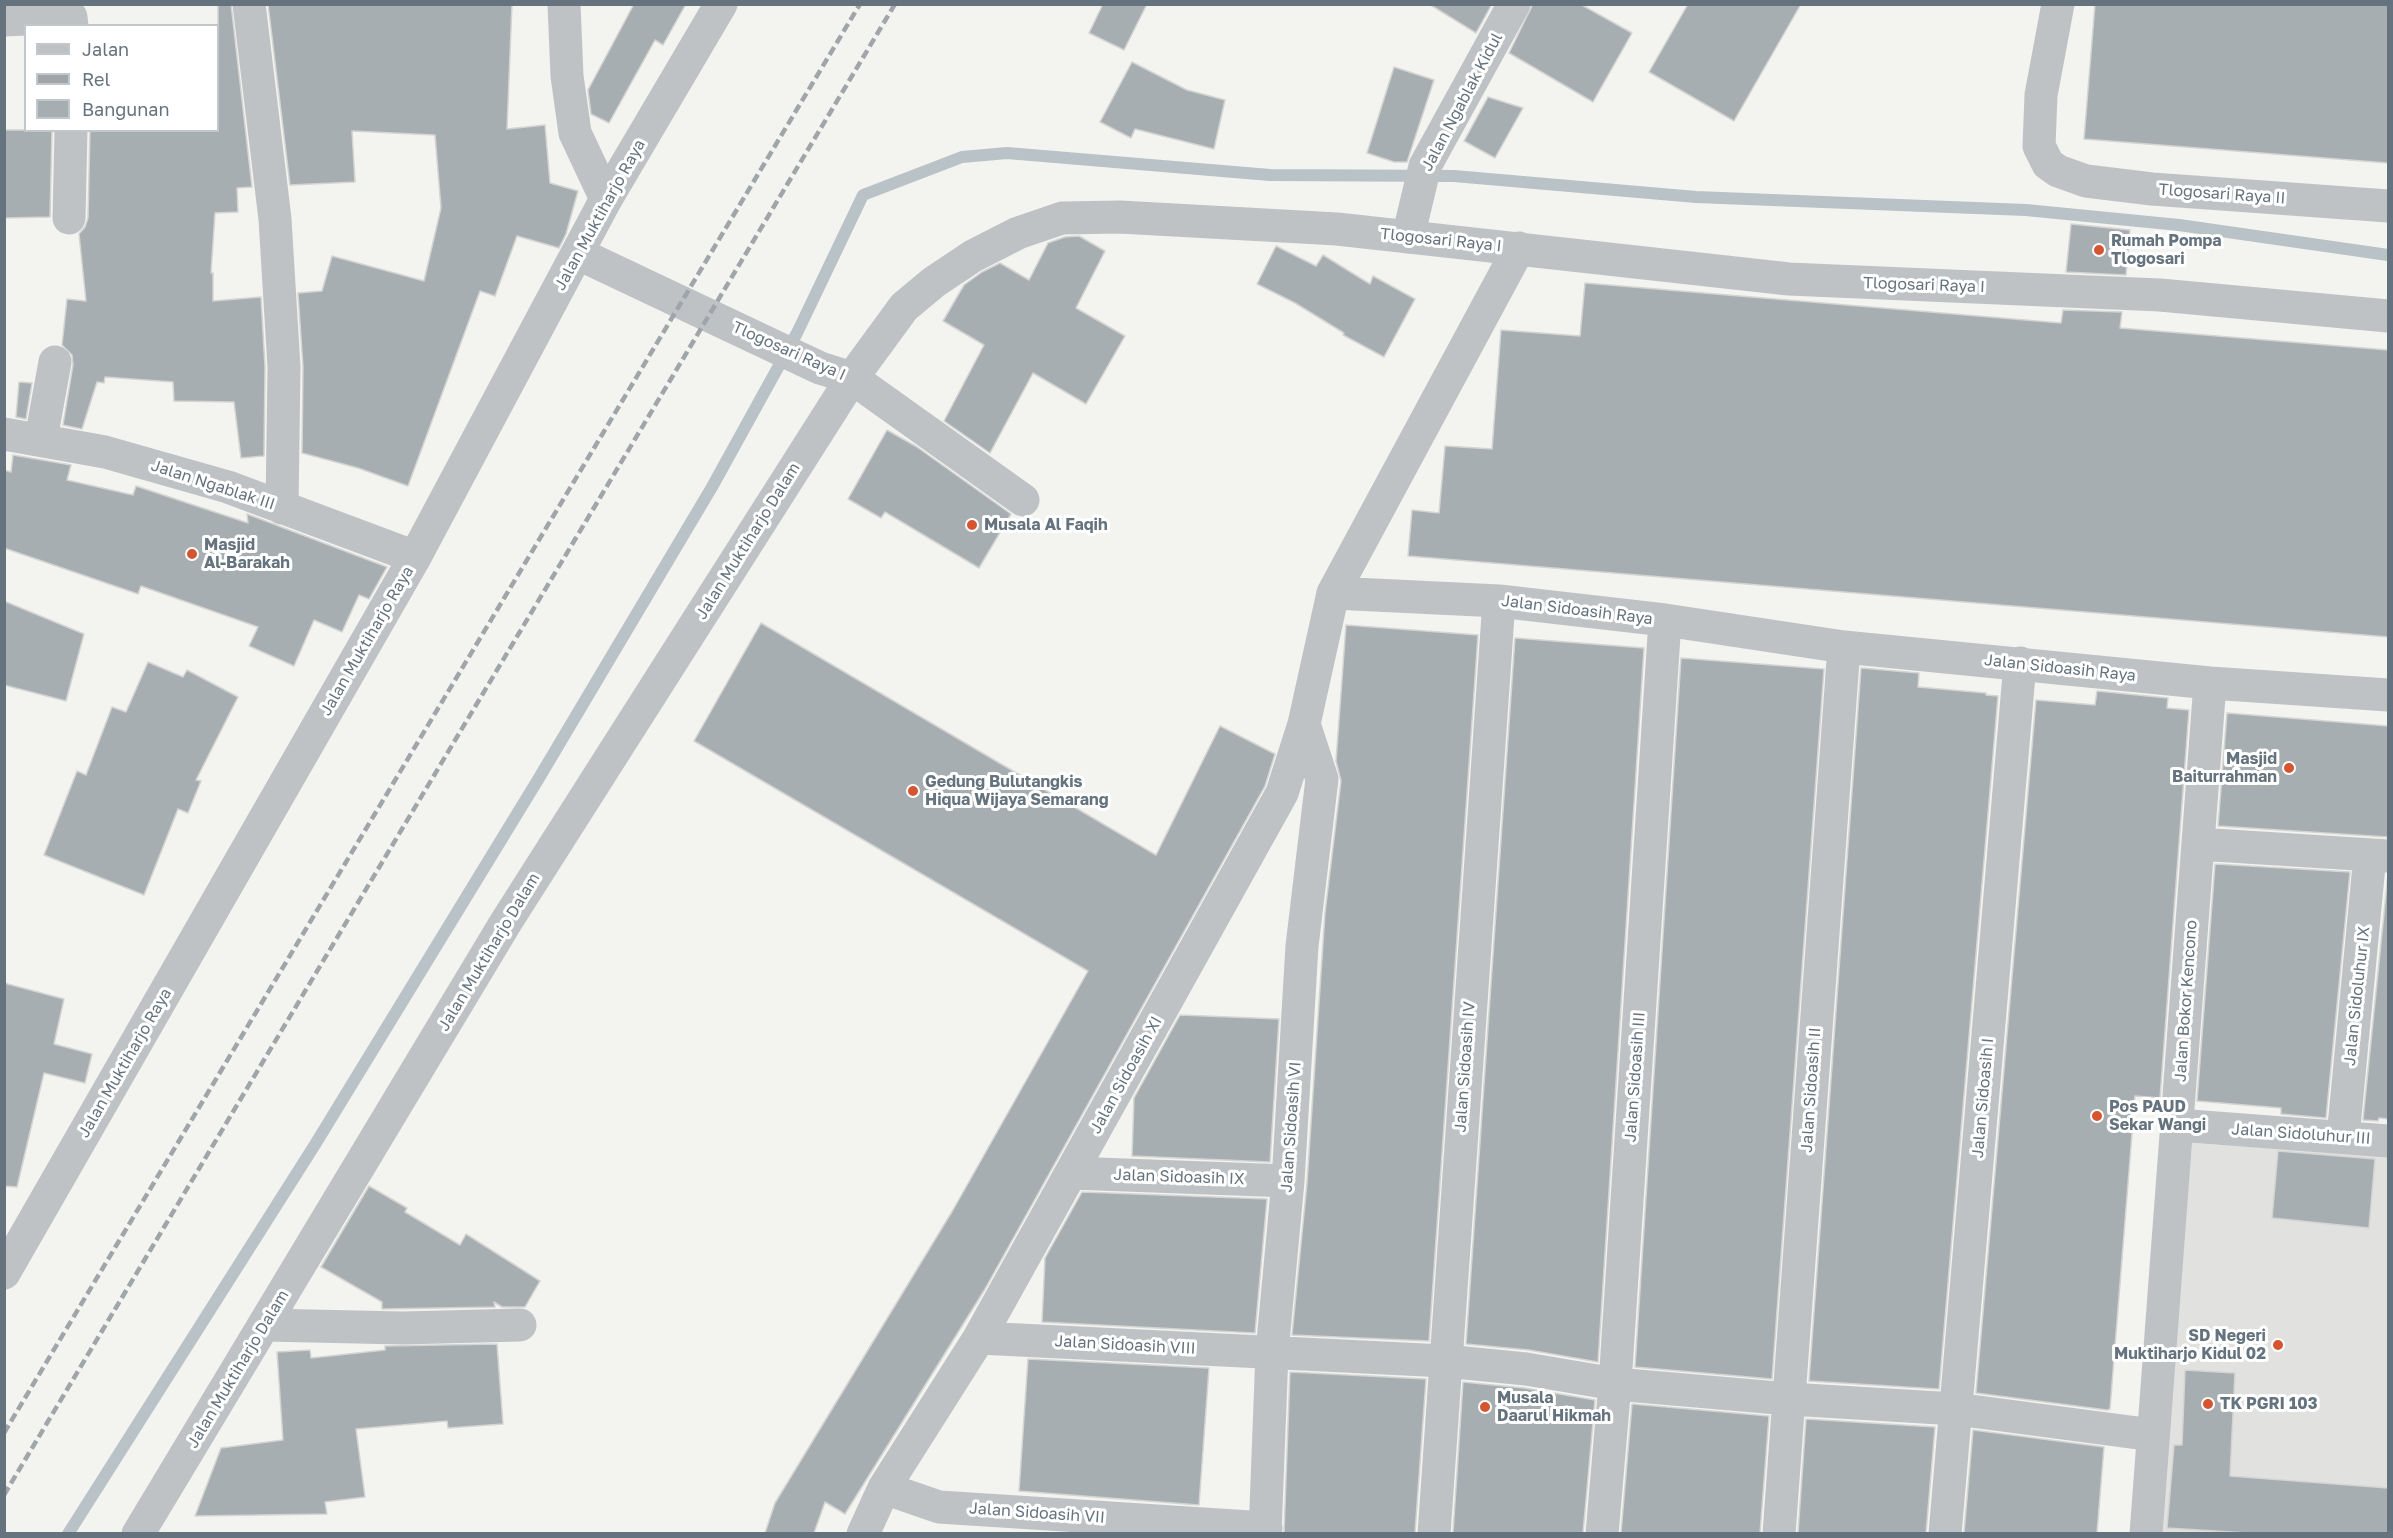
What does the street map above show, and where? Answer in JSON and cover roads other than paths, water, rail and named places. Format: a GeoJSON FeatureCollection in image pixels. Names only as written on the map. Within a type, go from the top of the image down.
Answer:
{"type":"FeatureCollection","features":[{"type":"Feature","properties":{"kind":"street"},"geometry":{"type":"LineString","coordinates":[[249,4],[275,219],[284,367],[282,507]]}},
{"type":"Feature","properties":{"kind":"street"},"geometry":{"type":"LineString","coordinates":[[564,4],[567,76],[575,133],[606,200]]}},
{"type":"Feature","properties":{"kind":"street","name":"Jalan Muktiharjo Raya"},"geometry":{"type":"LineString","coordinates":[[4,1273],[415,557],[579,255],[606,200],[721,4]]}},
{"type":"Feature","properties":{"kind":"street","name":"Jalan Ngablak Kidul"},"geometry":{"type":"LineString","coordinates":[[1412,222],[1425,166],[1514,4]]}},
{"type":"Feature","properties":{"kind":"street","name":"Tlogosari Raya II"},"geometry":{"type":"LineString","coordinates":[[2058,4],[2042,95],[2038,146],[2048,164],[2058,171],[2086,181],[2152,189],[2388,206]]}},
{"type":"Feature","properties":{"kind":"street"},"geometry":{"type":"LineString","coordinates":[[4,20],[71,17],[72,24]]}},
{"type":"Feature","properties":{"kind":"street"},"geometry":{"type":"LineString","coordinates":[[69,218],[71,132]]}},
{"type":"Feature","properties":{"kind":"street","name":"Tlogosari Raya I"},"geometry":{"type":"LineString","coordinates":[[579,255],[754,335],[820,368],[852,378],[904,307],[934,282],[973,256],[1018,233],[1062,218],[1120,217],[1337,229],[1412,222],[1519,248],[1789,279],[2160,295],[2388,316]]}},
{"type":"Feature","properties":{"kind":"street"},"geometry":{"type":"LineString","coordinates":[[1333,593],[1519,248]]}},
{"type":"Feature","properties":{"kind":"street"},"geometry":{"type":"LineString","coordinates":[[41,439],[55,362]]}},
{"type":"Feature","properties":{"kind":"street"},"geometry":{"type":"LineString","coordinates":[[852,378],[1023,500]]}},
{"type":"Feature","properties":{"kind":"street","name":"Jalan Muktiharjo Dalam"},"geometry":{"type":"LineString","coordinates":[[138,1533],[506,922],[852,378]]}},
{"type":"Feature","properties":{"kind":"street","name":"Jalan Ngablak III"},"geometry":{"type":"LineString","coordinates":[[4,434],[41,439],[128,458],[228,487],[415,557]]}},
{"type":"Feature","properties":{"kind":"street","name":"Jalan Sidoasih Raya"},"geometry":{"type":"LineString","coordinates":[[1333,593],[1498,601],[1665,620],[1844,647],[2210,683],[2388,695]]}},
{"type":"Feature","properties":{"kind":"street","name":"Jalan Sidoasih XI"},"geometry":{"type":"LineString","coordinates":[[863,1533],[884,1488],[979,1338],[1282,793],[1304,724],[1333,593]]}},
{"type":"Feature","properties":{"kind":"street","name":"Jalan Sidoasih IV"},"geometry":{"type":"LineString","coordinates":[[1434,1533],[1498,601]]}},
{"type":"Feature","properties":{"kind":"street","name":"Jalan Sidoasih III"},"geometry":{"type":"LineString","coordinates":[[1602,1533],[1615,1384],[1665,620]]}},
{"type":"Feature","properties":{"kind":"street","name":"Jalan Sidoasih II"},"geometry":{"type":"LineString","coordinates":[[1779,1533],[1844,647]]}},
{"type":"Feature","properties":{"kind":"street","name":"Jalan Sidoasih I"},"geometry":{"type":"LineString","coordinates":[[1945,1533],[2020,663]]}},
{"type":"Feature","properties":{"kind":"street","name":"Jalan Bokor Kencono"},"geometry":{"type":"LineString","coordinates":[[2146,1533],[2210,683]]}},
{"type":"Feature","properties":{"kind":"street","name":"Jalan Sidoasih VI"},"geometry":{"type":"LineString","coordinates":[[1265,1531],[1272,1352],[1288,1181],[1302,946],[1322,779],[1304,724]]}},
{"type":"Feature","properties":{"kind":"street"},"geometry":{"type":"LineString","coordinates":[[2198,844],[2379,855]]}},
{"type":"Feature","properties":{"kind":"street","name":"Jalan Sidoluhur IX"},"geometry":{"type":"LineString","coordinates":[[2343,1137],[2379,855]]}},
{"type":"Feature","properties":{"kind":"street","name":"Jalan Sidoluhur III"},"geometry":{"type":"LineString","coordinates":[[2177,1125],[2388,1141]]}},
{"type":"Feature","properties":{"kind":"street","name":"Jalan Sidoasih IX"},"geometry":{"type":"LineString","coordinates":[[1071,1173],[1288,1181]]}},
{"type":"Feature","properties":{"kind":"street"},"geometry":{"type":"LineString","coordinates":[[265,1325],[403,1328],[520,1325]]}},
{"type":"Feature","properties":{"kind":"street","name":"Jalan Sidoasih VIII"},"geometry":{"type":"LineString","coordinates":[[979,1338],[1445,1361],[1526,1369],[1615,1384],[1789,1399],[1956,1409],[2153,1435]]}},
{"type":"Feature","properties":{"kind":"street","name":"Jalan Sidoasih VII"},"geometry":{"type":"LineString","coordinates":[[884,1488],[939,1507],[1265,1531]]}},
{"type":"Feature","properties":{"kind":"waterway"},"geometry":{"type":"LineString","coordinates":[[68,1534],[316,1143],[539,778],[712,487],[797,333],[863,195],[962,157],[1007,153],[1270,175],[1454,176],[1696,197],[2026,210],[2179,225],[2388,255]]}},
{"type":"Feature","properties":{"kind":"railway"},"geometry":{"type":"LineString","coordinates":[[4,1433],[860,4]]}},
{"type":"Feature","properties":{"kind":"railway"},"geometry":{"type":"LineString","coordinates":[[4,1495],[895,4]]}},
{"type":"Feature","properties":{"kind":"place","name":"Rumah Pompa Tlogosari"},"geometry":{"type":"Point","coordinates":[2099,250]}},
{"type":"Feature","properties":{"kind":"place","name":"Musala Al Faqih"},"geometry":{"type":"Point","coordinates":[972,525]}},
{"type":"Feature","properties":{"kind":"place","name":"Masjid Al-Barakah"},"geometry":{"type":"Point","coordinates":[192,554]}},
{"type":"Feature","properties":{"kind":"place","name":"Masjid Baiturrahman"},"geometry":{"type":"Point","coordinates":[2289,768]}},
{"type":"Feature","properties":{"kind":"place","name":"Gedung Bulutangkis Hiqua Wijaya Semarang"},"geometry":{"type":"Point","coordinates":[913,791]}},
{"type":"Feature","properties":{"kind":"place","name":"Pos PAUD Sekar Wangi"},"geometry":{"type":"Point","coordinates":[2097,1116]}},
{"type":"Feature","properties":{"kind":"place","name":"SD Negeri Muktiharjo Kidul 02"},"geometry":{"type":"Point","coordinates":[2278,1345]}},
{"type":"Feature","properties":{"kind":"place","name":"TK PGRI 103"},"geometry":{"type":"Point","coordinates":[2208,1404]}},
{"type":"Feature","properties":{"kind":"place","name":"Musala Daarul Hikmah"},"geometry":{"type":"Point","coordinates":[1485,1407]}}]}
